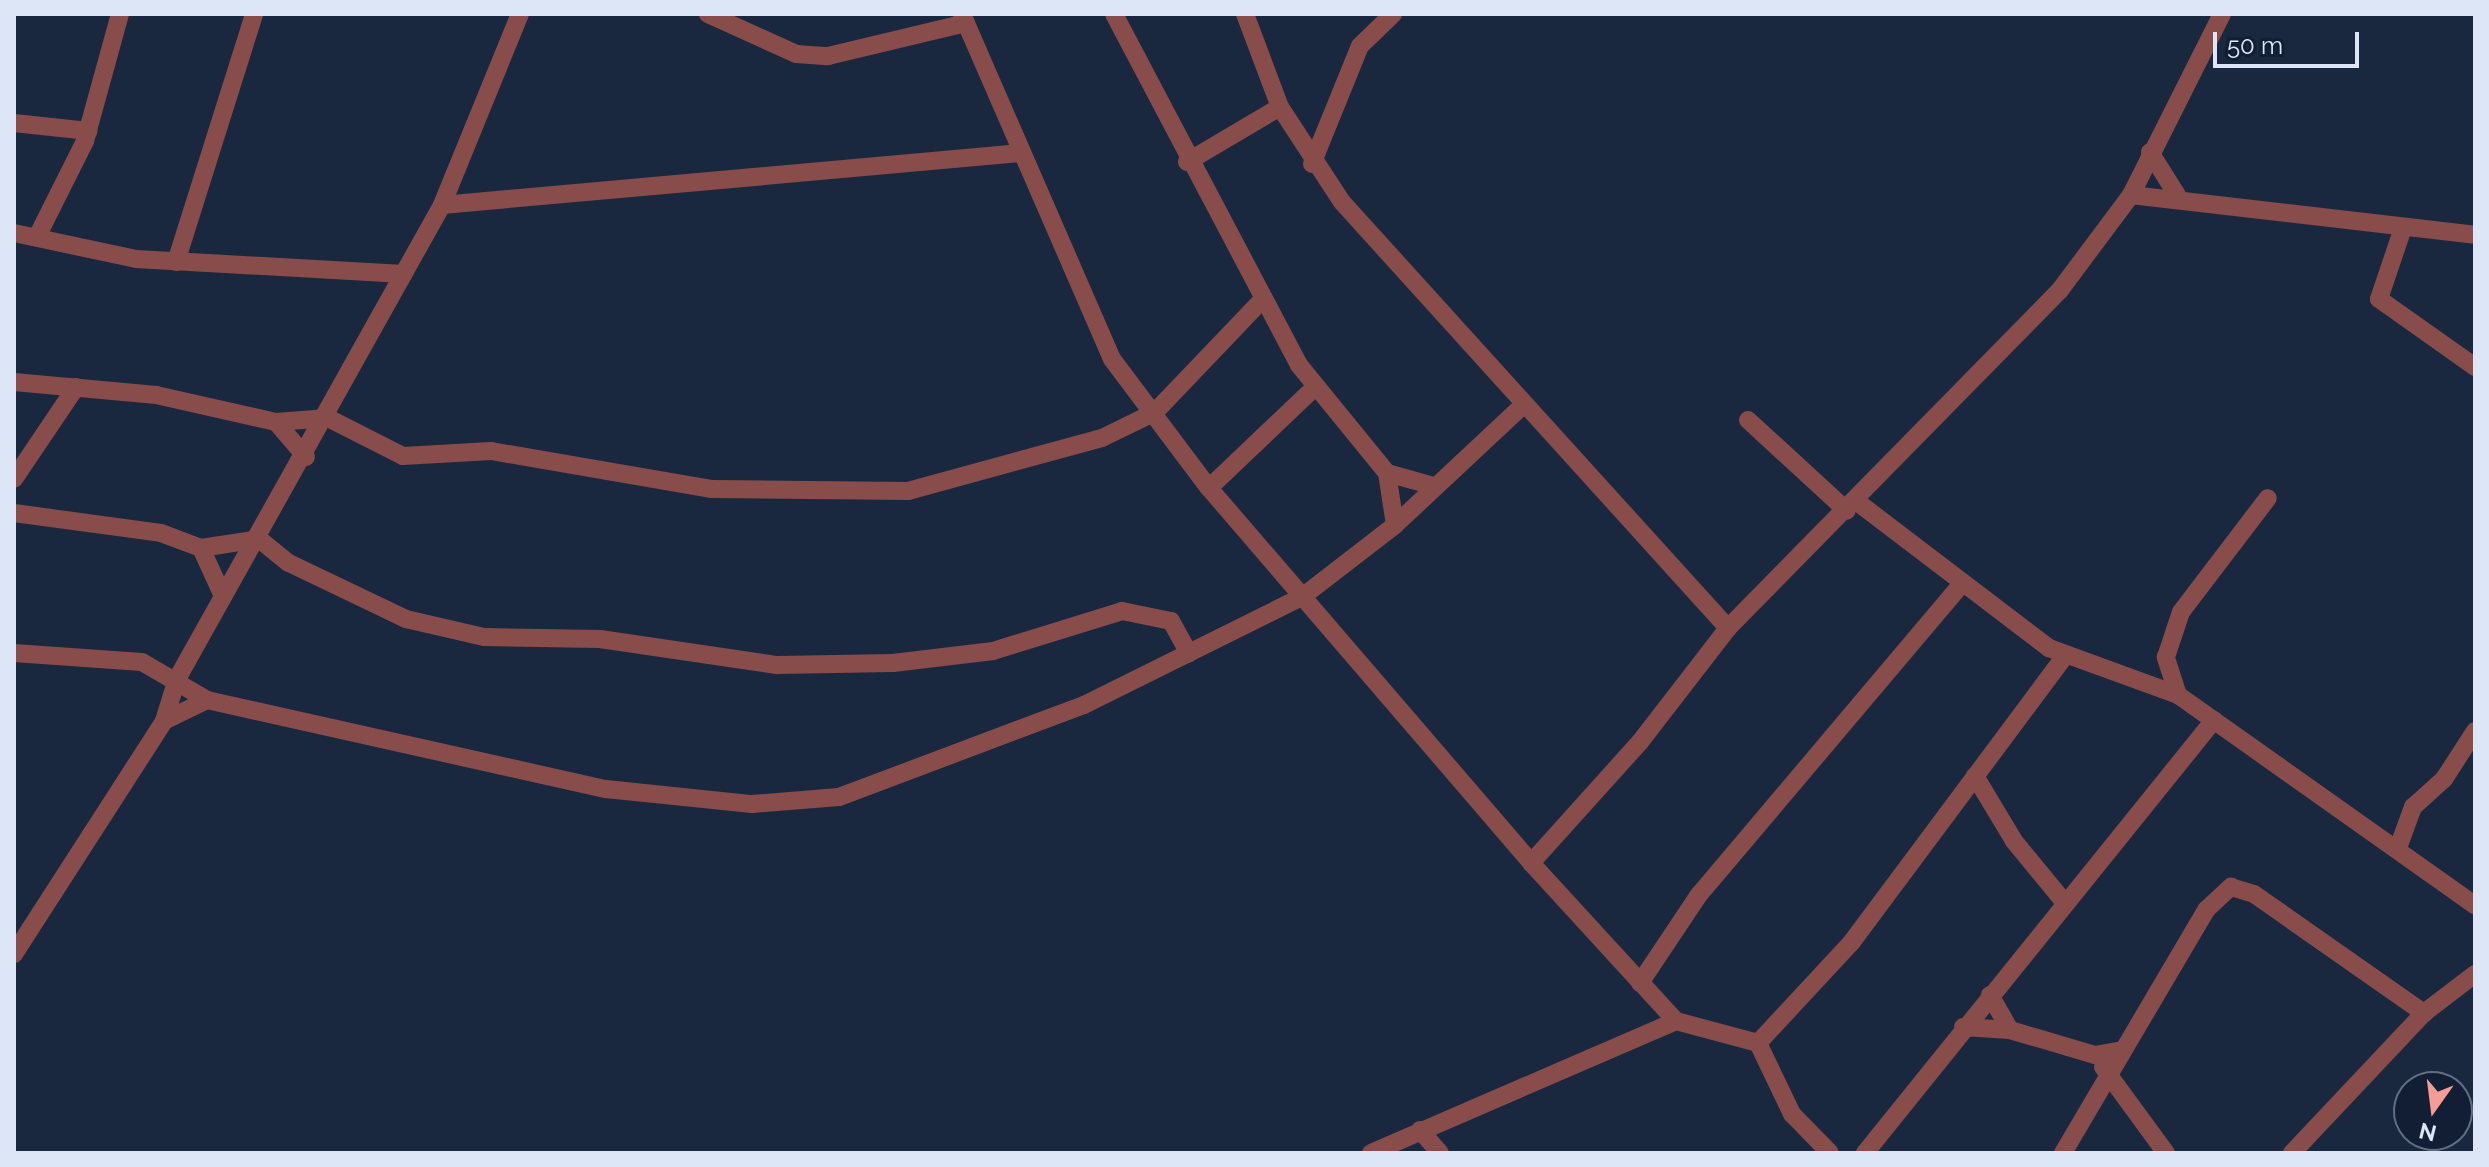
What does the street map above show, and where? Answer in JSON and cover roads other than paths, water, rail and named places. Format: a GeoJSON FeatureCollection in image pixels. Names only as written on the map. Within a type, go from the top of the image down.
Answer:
{"type":"FeatureCollection","features":[{"type":"Feature","properties":{"kind":"street"},"geometry":{"type":"LineString","coordinates":[[37,237],[89,131],[120,14]]}},
{"type":"Feature","properties":{"kind":"street"},"geometry":{"type":"LineString","coordinates":[[176,262],[254,14]]}},
{"type":"Feature","properties":{"kind":"street"},"geometry":{"type":"LineString","coordinates":[[14,954],[164,721],[177,679],[328,418],[442,205],[520,14]]}},
{"type":"Feature","properties":{"kind":"street"},"geometry":{"type":"LineString","coordinates":[[708,14],[796,54],[828,56],[964,18],[1112,359],[1155,412],[1209,488],[1531,863],[1640,983],[1676,1021],[1758,1043],[1792,1114],[1830,1153]]}},
{"type":"Feature","properties":{"kind":"street"},"geometry":{"type":"LineString","coordinates":[[1114,14],[1187,162],[1261,301],[1313,389],[1387,473],[1395,525]]}},
{"type":"Feature","properties":{"kind":"street"},"geometry":{"type":"LineString","coordinates":[[1245,14],[1280,107],[1312,164],[1521,407],[1728,628]]}},
{"type":"Feature","properties":{"kind":"street"},"geometry":{"type":"LineString","coordinates":[[1312,164],[1360,46],[1393,14]]}},
{"type":"Feature","properties":{"kind":"street"},"geometry":{"type":"LineString","coordinates":[[1531,863],[1640,742],[1728,628],[2031,325],[2131,195],[2222,14]]}},
{"type":"Feature","properties":{"kind":"street"},"geometry":{"type":"LineString","coordinates":[[1187,162],[1280,107]]}},
{"type":"Feature","properties":{"kind":"street"},"geometry":{"type":"LineString","coordinates":[[14,123],[89,131]]}},
{"type":"Feature","properties":{"kind":"street"},"geometry":{"type":"LineString","coordinates":[[2150,152],[2177,195]]}},
{"type":"Feature","properties":{"kind":"street"},"geometry":{"type":"LineString","coordinates":[[442,205],[1021,153]]}},
{"type":"Feature","properties":{"kind":"street"},"geometry":{"type":"LineString","coordinates":[[2131,195],[2177,195],[2403,228],[2475,235]]}},
{"type":"Feature","properties":{"kind":"street"},"geometry":{"type":"LineString","coordinates":[[2403,228],[2379,299],[2475,367]]}},
{"type":"Feature","properties":{"kind":"street"},"geometry":{"type":"LineString","coordinates":[[14,233],[176,262],[404,274]]}},
{"type":"Feature","properties":{"kind":"street"},"geometry":{"type":"LineString","coordinates":[[14,382],[76,387],[276,422],[328,418],[403,456],[491,451],[711,489],[908,491],[1102,438],[1155,412],[1261,301]]}},
{"type":"Feature","properties":{"kind":"street"},"geometry":{"type":"LineString","coordinates":[[14,479],[76,387]]}},
{"type":"Feature","properties":{"kind":"street"},"geometry":{"type":"LineString","coordinates":[[1209,488],[1313,389]]}},
{"type":"Feature","properties":{"kind":"street"},"geometry":{"type":"LineString","coordinates":[[14,653],[117,658],[177,679],[207,700],[606,789],[796,803],[877,787],[984,747],[1189,653],[1302,597],[1395,525],[1521,407]]}},
{"type":"Feature","properties":{"kind":"street"},"geometry":{"type":"LineString","coordinates":[[1748,420],[1852,506],[2065,656],[2178,695],[2475,905]]}},
{"type":"Feature","properties":{"kind":"street"},"geometry":{"type":"LineString","coordinates":[[276,422],[306,457]]}},
{"type":"Feature","properties":{"kind":"street"},"geometry":{"type":"LineString","coordinates":[[1387,473],[1434,486]]}},
{"type":"Feature","properties":{"kind":"street"},"geometry":{"type":"LineString","coordinates":[[2178,695],[2166,657],[2181,612],[2268,498]]}},
{"type":"Feature","properties":{"kind":"street"},"geometry":{"type":"LineString","coordinates":[[14,513],[161,533],[201,548],[259,539],[289,563],[406,619],[484,637],[588,638],[777,665],[893,663],[993,651],[1122,611],[1171,621],[1189,653]]}},
{"type":"Feature","properties":{"kind":"street"},"geometry":{"type":"LineString","coordinates":[[201,548],[223,596]]}},
{"type":"Feature","properties":{"kind":"street"},"geometry":{"type":"LineString","coordinates":[[1640,983],[1698,896],[1961,585]]}},
{"type":"Feature","properties":{"kind":"street"},"geometry":{"type":"LineString","coordinates":[[1758,1043],[1851,943],[2065,656]]}},
{"type":"Feature","properties":{"kind":"street"},"geometry":{"type":"LineString","coordinates":[[2132,677],[2166,657]]}},
{"type":"Feature","properties":{"kind":"street"},"geometry":{"type":"LineString","coordinates":[[164,721],[207,700]]}},
{"type":"Feature","properties":{"kind":"street"},"geometry":{"type":"LineString","coordinates":[[1865,1153],[1963,1027],[2214,720]]}},
{"type":"Feature","properties":{"kind":"street"},"geometry":{"type":"LineString","coordinates":[[2398,848],[2413,807],[2444,779],[2475,731]]}},
{"type":"Feature","properties":{"kind":"street"},"geometry":{"type":"LineString","coordinates":[[1975,776],[2014,841],[2065,903]]}},
{"type":"Feature","properties":{"kind":"street"},"geometry":{"type":"LineString","coordinates":[[2063,1153],[2207,909],[2231,887],[2254,894],[2424,1013]]}},
{"type":"Feature","properties":{"kind":"street"},"geometry":{"type":"LineString","coordinates":[[2292,1153],[2424,1013],[2475,974]]}},
{"type":"Feature","properties":{"kind":"street"},"geometry":{"type":"LineString","coordinates":[[1990,995],[2010,1030]]}},
{"type":"Feature","properties":{"kind":"street"},"geometry":{"type":"LineString","coordinates":[[1371,1153],[1676,1021]]}},
{"type":"Feature","properties":{"kind":"street"},"geometry":{"type":"LineString","coordinates":[[1963,1027],[2010,1030],[2095,1055],[2123,1050]]}},
{"type":"Feature","properties":{"kind":"street"},"geometry":{"type":"LineString","coordinates":[[2095,1055],[2166,1153]]}},
{"type":"Feature","properties":{"kind":"street"},"geometry":{"type":"LineString","coordinates":[[1420,1130],[1440,1153]]}}]}
